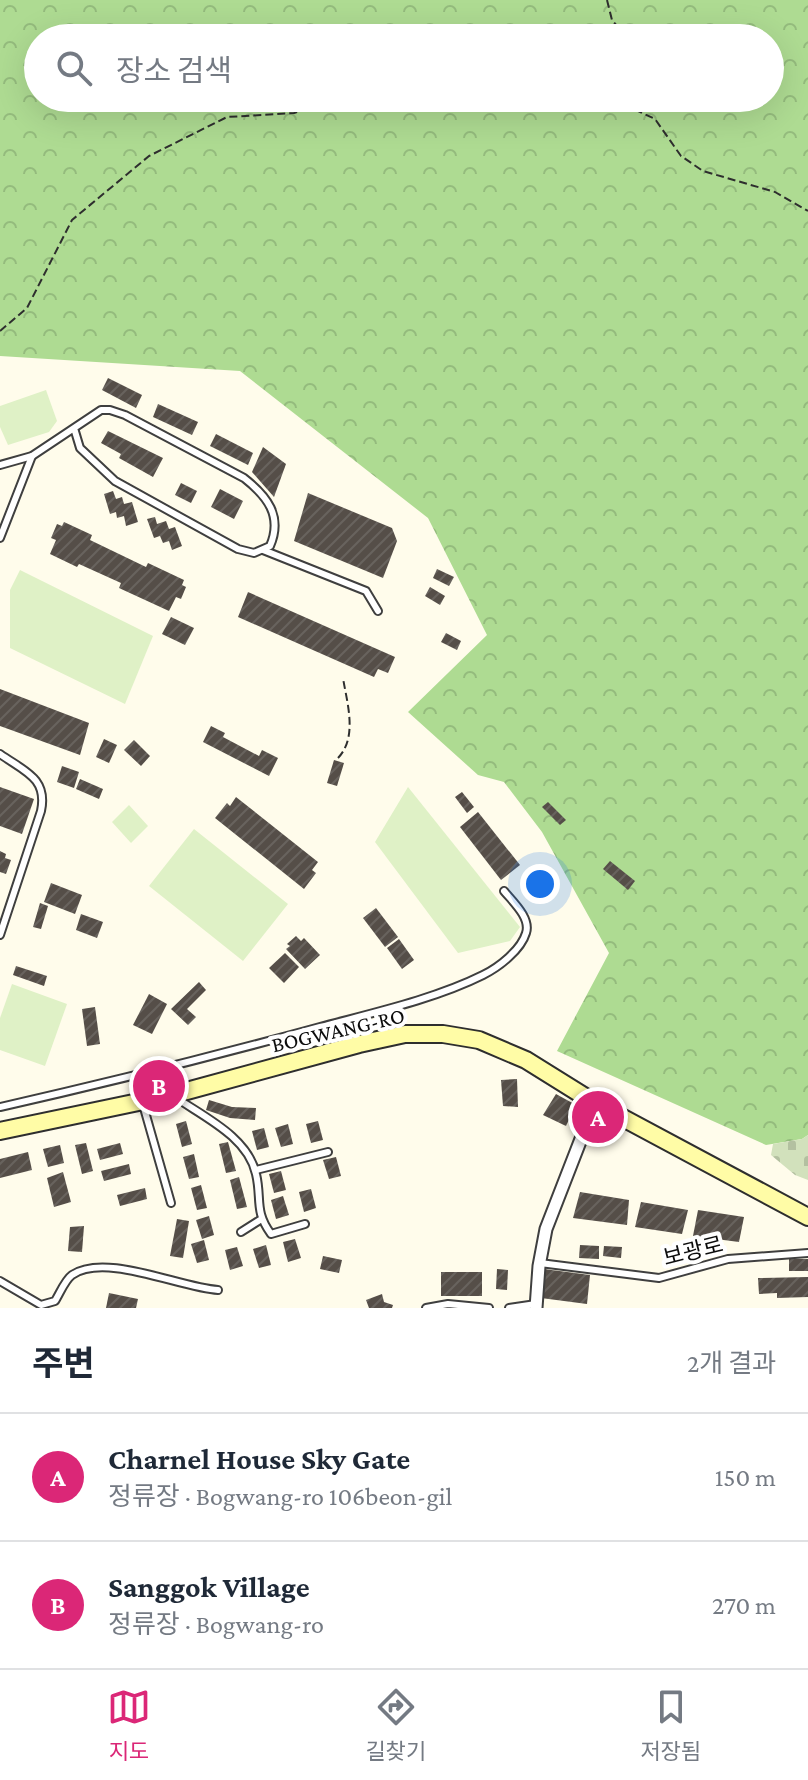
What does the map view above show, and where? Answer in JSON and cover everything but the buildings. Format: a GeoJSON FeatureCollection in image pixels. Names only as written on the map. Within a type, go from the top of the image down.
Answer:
{"type":"FeatureCollection","features":[{"type":"Feature","properties":{"kind":"main road","name":"BOGWANG-RO"},"geometry":{"type":"LineString","coordinates":[[0,1131],[172,1095],[359,1044],[405,1034],[443,1034],[479,1040],[526,1060],[595,1103],[808,1217]]}},
{"type":"Feature","properties":{"kind":"street"},"geometry":{"type":"LineString","coordinates":[[536,1306],[546,1229],[595,1103]]}},
{"type":"Feature","properties":{"kind":"lane"},"geometry":{"type":"LineString","coordinates":[[0,465],[32,456],[94,413],[110,410],[244,478],[267,500],[274,515],[274,536],[270,546],[254,553],[238,549],[115,481],[80,448],[74,428]]}},
{"type":"Feature","properties":{"kind":"lane"},"geometry":{"type":"LineString","coordinates":[[0,538],[32,456]]}},
{"type":"Feature","properties":{"kind":"lane"},"geometry":{"type":"LineString","coordinates":[[263,550],[366,591],[378,611]]}},
{"type":"Feature","properties":{"kind":"lane"},"geometry":{"type":"LineString","coordinates":[[0,754],[33,777],[44,795],[0,935]]}},
{"type":"Feature","properties":{"kind":"lane"},"geometry":{"type":"LineString","coordinates":[[0,1107],[266,1042],[396,1006],[471,980],[497,966],[521,944],[526,934],[524,917],[504,891]]}},
{"type":"Feature","properties":{"kind":"lane"},"geometry":{"type":"LineString","coordinates":[[172,1095],[230,1134],[246,1152],[256,1170],[260,1220],[271,1234],[305,1224]]}},
{"type":"Feature","properties":{"kind":"lane"},"geometry":{"type":"LineString","coordinates":[[142,1101],[171,1203]]}},
{"type":"Feature","properties":{"kind":"lane"},"geometry":{"type":"LineString","coordinates":[[256,1170],[328,1152]]}},
{"type":"Feature","properties":{"kind":"lane"},"geometry":{"type":"LineString","coordinates":[[241,1232],[260,1220]]}},
{"type":"Feature","properties":{"kind":"lane","name":"보광로"},"geometry":{"type":"LineString","coordinates":[[540,1263],[659,1278],[728,1259],[808,1253]]}},
{"type":"Feature","properties":{"kind":"lane"},"geometry":{"type":"LineString","coordinates":[[0,1281],[41,1305],[55,1301],[70,1276],[84,1270],[141,1272],[201,1289],[218,1290]]}},
{"type":"Feature","properties":{"kind":"lane"},"geometry":{"type":"LineString","coordinates":[[426,1308],[448,1304],[489,1308]]}},
{"type":"Feature","properties":{"kind":"lane"},"geometry":{"type":"LineString","coordinates":[[509,1308],[536,1306]]}},
{"type":"Feature","properties":{"kind":"path"},"geometry":{"type":"LineString","coordinates":[[607,0],[615,24]]}},
{"type":"Feature","properties":{"kind":"path"},"geometry":{"type":"LineString","coordinates":[[0,331],[27,308],[72,220],[149,156],[227,117],[297,112]]}},
{"type":"Feature","properties":{"kind":"path"},"geometry":{"type":"LineString","coordinates":[[640,112],[655,119],[681,156],[703,171],[775,192],[808,211]]}},
{"type":"Feature","properties":{"kind":"path"},"geometry":{"type":"LineString","coordinates":[[338,758],[346,748],[349,732],[343,678]]}},
{"type":"Feature","properties":{"kind":"green space"},"geometry":{"type":"Polygon","coordinates":[[[0,0],[808,0],[808,1135],[802,1139],[766,1145],[557,1051],[609,953],[542,832],[504,782],[478,775],[408,712],[487,635],[428,518],[240,371],[0,356],[0,0]]]}},
{"type":"Feature","properties":{"kind":"green space"},"geometry":{"type":"Polygon","coordinates":[[[46,390],[57,421],[49,432],[8,445],[0,427],[0,406],[46,390]]]}},
{"type":"Feature","properties":{"kind":"green space"},"geometry":{"type":"Polygon","coordinates":[[[20,570],[153,636],[125,704],[10,648],[10,590],[20,570]]]}},
{"type":"Feature","properties":{"kind":"green space"},"geometry":{"type":"Polygon","coordinates":[[[408,787],[520,927],[510,941],[458,953],[375,842],[408,787]]]}},
{"type":"Feature","properties":{"kind":"green space"},"geometry":{"type":"Polygon","coordinates":[[[129,805],[148,826],[131,843],[112,822],[129,805]]]}},
{"type":"Feature","properties":{"kind":"green space"},"geometry":{"type":"Polygon","coordinates":[[[194,829],[288,904],[243,961],[149,886],[194,829]]]}},
{"type":"Feature","properties":{"kind":"green space"},"geometry":{"type":"Polygon","coordinates":[[[12,984],[67,1004],[45,1066],[0,1050],[0,1018],[12,984]]]}},
{"type":"Feature","properties":{"kind":"green space"},"geometry":{"type":"Polygon","coordinates":[[[808,1135],[808,1180],[795,1175],[771,1155],[773,1144],[808,1135]]]}},
{"type":"Feature","properties":{"kind":"place","name":"Sanggok Village"},"geometry":{"type":"Point","coordinates":[159,1086]}},
{"type":"Feature","properties":{"kind":"place","name":"Charnel House Sky Gate"},"geometry":{"type":"Point","coordinates":[598,1117]}}]}
